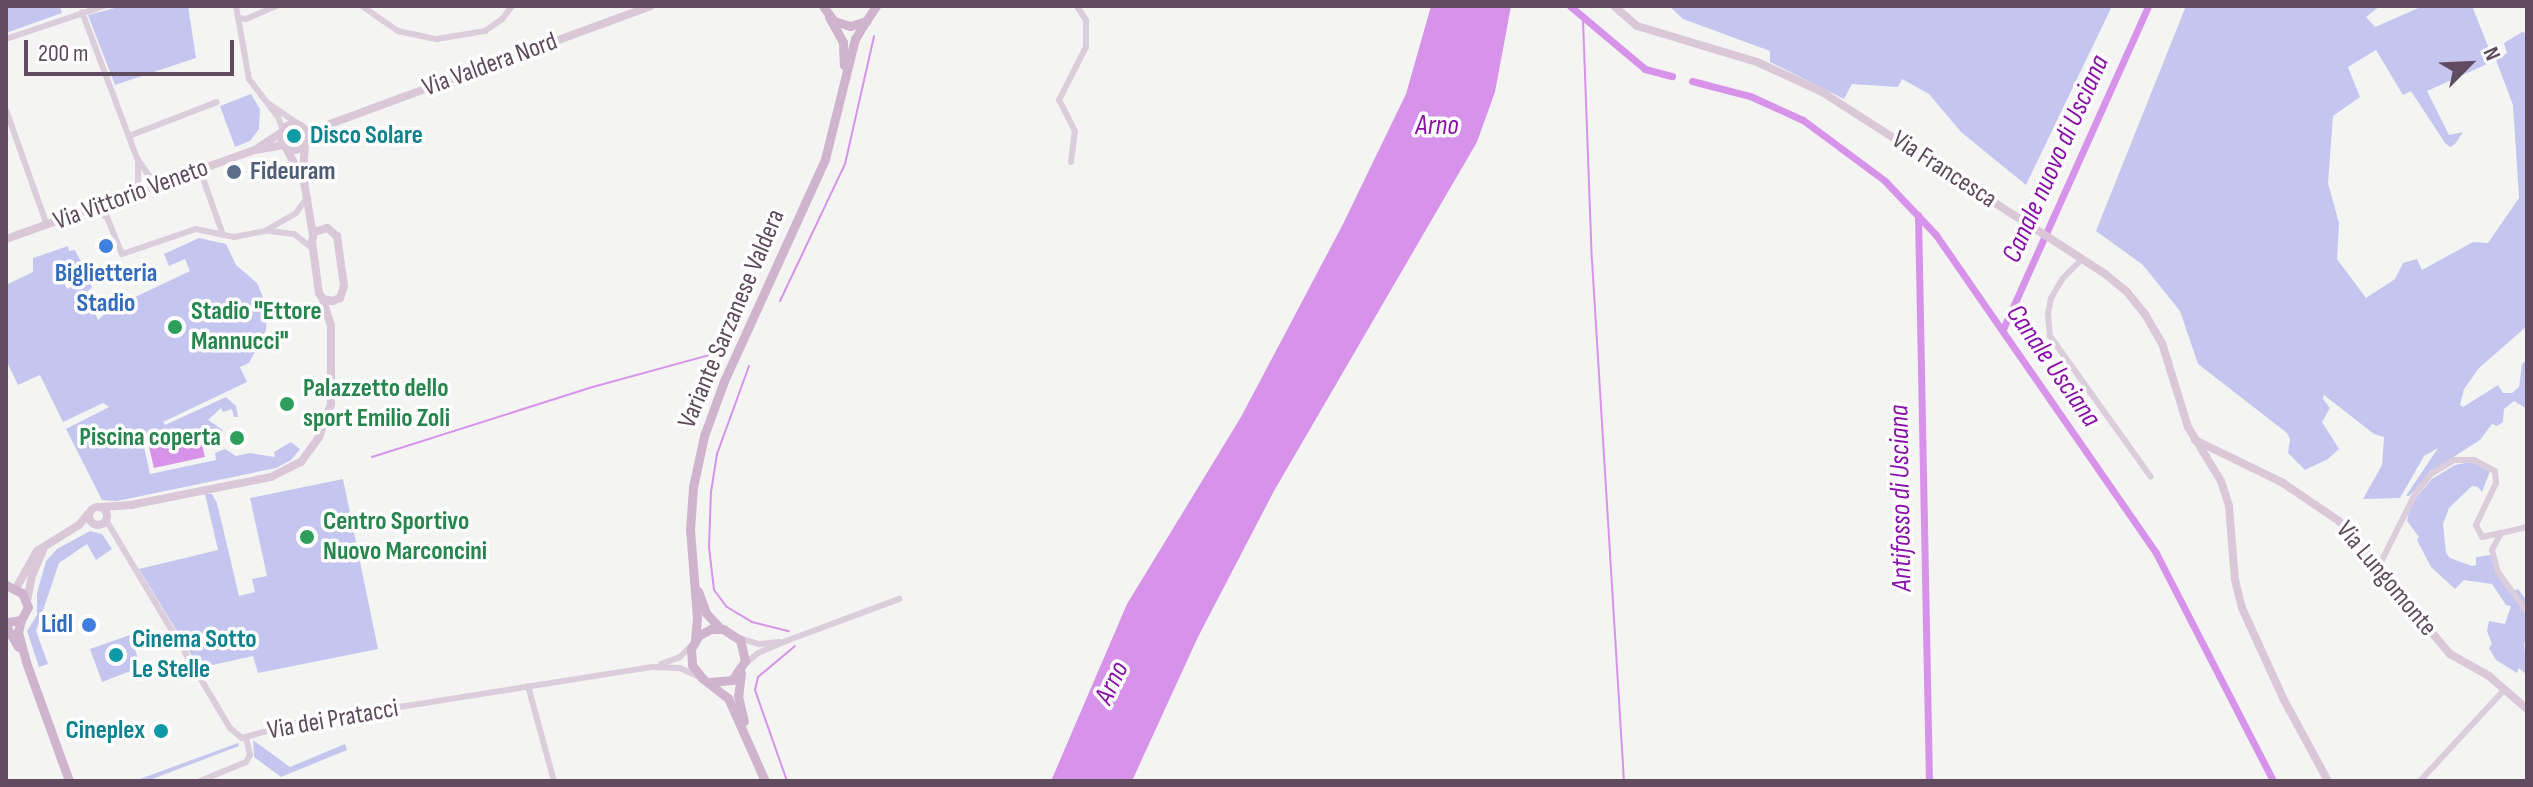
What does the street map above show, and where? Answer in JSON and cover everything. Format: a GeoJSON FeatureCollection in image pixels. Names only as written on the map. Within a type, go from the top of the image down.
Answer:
{"type":"FeatureCollection","features":[{"type":"Feature","properties":{"kind":"main road","name":"Via Valdera Nord"},"geometry":{"type":"LineString","coordinates":[[306,142],[330,124],[651,6]]}},
{"type":"Feature","properties":{"kind":"main road","name":"Variante Sarzanese Valdera"},"geometry":{"type":"LineString","coordinates":[[823,6],[843,42],[843,85]]}},
{"type":"Feature","properties":{"kind":"main road","name":"Via Francesca"},"geometry":{"type":"LineString","coordinates":[[1614,6],[1637,26],[1757,62],[1807,84],[2078,256],[2121,287],[2152,324],[2172,366],[2184,418],[2221,481],[2229,506],[2235,580],[2247,621],[2284,700],[2328,781]]}},
{"type":"Feature","properties":{"kind":"main road","name":"Variante Sarzanese Valdera"},"geometry":{"type":"LineString","coordinates":[[694,642],[691,508],[704,436],[724,381],[818,177],[855,39],[877,8]]}},
{"type":"Feature","properties":{"kind":"main road"},"geometry":{"type":"LineString","coordinates":[[829,17],[844,25],[866,21]]}},
{"type":"Feature","properties":{"kind":"main road","name":"Via Valdera Nord"},"geometry":{"type":"LineString","coordinates":[[282,131],[290,124],[330,124]]}},
{"type":"Feature","properties":{"kind":"main road"},"geometry":{"type":"LineString","coordinates":[[301,125],[306,142],[304,184],[319,293],[331,326]]}},
{"type":"Feature","properties":{"kind":"main road"},"geometry":{"type":"LineString","coordinates":[[282,131],[284,146],[304,184]]}},
{"type":"Feature","properties":{"kind":"main road","name":"Via Vittorio Veneto"},"geometry":{"type":"LineString","coordinates":[[255,150],[282,131]]}},
{"type":"Feature","properties":{"kind":"main road"},"geometry":{"type":"LineString","coordinates":[[284,146],[294,150],[306,142]]}},
{"type":"Feature","properties":{"kind":"main road","name":"Via Vittorio Veneto"},"geometry":{"type":"LineString","coordinates":[[6,239],[255,150],[284,146]]}},
{"type":"Feature","properties":{"kind":"main road"},"geometry":{"type":"LineString","coordinates":[[27,601],[10,589],[22,583],[36,553],[73,529],[93,508],[131,505],[276,476],[301,462],[317,442],[330,411],[331,326],[344,286],[337,239],[307,198]]}},
{"type":"Feature","properties":{"kind":"main road"},"geometry":{"type":"LineString","coordinates":[[313,235],[319,229],[330,228]]}},
{"type":"Feature","properties":{"kind":"main road"},"geometry":{"type":"LineString","coordinates":[[323,299],[340,298]]}},
{"type":"Feature","properties":{"kind":"main road","name":"Via Lungomonte"},"geometry":{"type":"LineString","coordinates":[[2194,439],[2316,502],[2349,529],[2450,654],[2505,689],[2527,709]]}},
{"type":"Feature","properties":{"kind":"main road"},"geometry":{"type":"LineString","coordinates":[[73,529],[102,522],[131,505]]}},
{"type":"Feature","properties":{"kind":"main road"},"geometry":{"type":"LineString","coordinates":[[101,507],[102,522]]}},
{"type":"Feature","properties":{"kind":"main road"},"geometry":{"type":"LineString","coordinates":[[88,514],[102,522]]}},
{"type":"Feature","properties":{"kind":"main road"},"geometry":{"type":"LineString","coordinates":[[45,546],[32,576],[26,613],[18,632],[69,781]]}},
{"type":"Feature","properties":{"kind":"main road","name":"Variante Sarzanese Valdera"},"geometry":{"type":"LineString","coordinates":[[694,576],[706,613],[720,628]]}},
{"type":"Feature","properties":{"kind":"main road"},"geometry":{"type":"LineString","coordinates":[[21,620],[6,624],[26,662]]}},
{"type":"Feature","properties":{"kind":"main road"},"geometry":{"type":"LineString","coordinates":[[751,747],[738,696],[745,650],[738,637],[720,628],[707,630],[694,642],[690,659],[706,680],[727,696],[765,781]]}},
{"type":"Feature","properties":{"kind":"main road"},"geometry":{"type":"LineString","coordinates":[[706,680],[727,682],[743,668]]}},
{"type":"Feature","properties":{"kind":"street"},"geometry":{"type":"LineString","coordinates":[[6,39],[104,6]]}},
{"type":"Feature","properties":{"kind":"street"},"geometry":{"type":"LineString","coordinates":[[237,13],[244,6]]}},
{"type":"Feature","properties":{"kind":"street"},"geometry":{"type":"LineString","coordinates":[[241,37],[254,17],[276,6]]}},
{"type":"Feature","properties":{"kind":"street"},"geometry":{"type":"LineString","coordinates":[[364,7],[407,34],[449,39],[489,29],[512,6]]}},
{"type":"Feature","properties":{"kind":"street"},"geometry":{"type":"LineString","coordinates":[[1071,162],[1075,131],[1059,100],[1086,44],[1086,20],[1077,6]]}},
{"type":"Feature","properties":{"kind":"street"},"geometry":{"type":"LineString","coordinates":[[82,12],[137,158],[151,179],[166,182]]}},
{"type":"Feature","properties":{"kind":"street"},"geometry":{"type":"LineString","coordinates":[[237,13],[254,17]]}},
{"type":"Feature","properties":{"kind":"street"},"geometry":{"type":"LineString","coordinates":[[237,13],[249,79],[282,131]]}},
{"type":"Feature","properties":{"kind":"street"},"geometry":{"type":"LineString","coordinates":[[129,136],[217,102]]}},
{"type":"Feature","properties":{"kind":"street"},"geometry":{"type":"LineString","coordinates":[[265,102],[301,125]]}},
{"type":"Feature","properties":{"kind":"street"},"geometry":{"type":"LineString","coordinates":[[6,110],[47,225]]}},
{"type":"Feature","properties":{"kind":"street"},"geometry":{"type":"LineString","coordinates":[[137,158],[138,192]]}},
{"type":"Feature","properties":{"kind":"street"},"geometry":{"type":"LineString","coordinates":[[200,170],[223,235]]}},
{"type":"Feature","properties":{"kind":"street"},"geometry":{"type":"LineString","coordinates":[[90,209],[107,217],[118,247],[124,254],[198,229],[239,237],[265,231],[299,210],[307,198]]}},
{"type":"Feature","properties":{"kind":"street"},"geometry":{"type":"LineString","coordinates":[[265,231],[294,234],[313,248]]}},
{"type":"Feature","properties":{"kind":"street"},"geometry":{"type":"LineString","coordinates":[[2078,256],[2051,298],[2048,314],[2050,336],[2151,477]]}},
{"type":"Feature","properties":{"kind":"street"},"geometry":{"type":"LineString","coordinates":[[2378,568],[2415,494],[2431,474],[2454,460],[2474,460],[2495,471],[2496,483],[2476,525],[2482,537],[2527,527]]}},
{"type":"Feature","properties":{"kind":"street","name":"Via dei Pratacci"},"geometry":{"type":"LineString","coordinates":[[102,522],[118,542],[232,730],[246,738],[292,724],[653,667],[680,657],[694,642]]}},
{"type":"Feature","properties":{"kind":"street"},"geometry":{"type":"LineString","coordinates":[[2501,533],[2493,546],[2495,565],[2527,612]]}},
{"type":"Feature","properties":{"kind":"street"},"geometry":{"type":"LineString","coordinates":[[743,668],[758,653],[899,599]]}},
{"type":"Feature","properties":{"kind":"street"},"geometry":{"type":"LineString","coordinates":[[738,637],[759,644],[786,641]]}},
{"type":"Feature","properties":{"kind":"street","name":"Via dei Pratacci"},"geometry":{"type":"LineString","coordinates":[[653,667],[685,669],[706,680]]}},
{"type":"Feature","properties":{"kind":"street"},"geometry":{"type":"LineString","coordinates":[[528,686],[554,781]]}},
{"type":"Feature","properties":{"kind":"street"},"geometry":{"type":"LineString","coordinates":[[2420,781],[2505,689]]}},
{"type":"Feature","properties":{"kind":"street"},"geometry":{"type":"LineString","coordinates":[[200,781],[246,762],[250,755],[246,738]]}},
{"type":"Feature","properties":{"kind":"shaded area"},"geometry":{"type":"Polygon","coordinates":[[[6,6],[60,6],[62,13],[6,33],[6,6]]]}},
{"type":"Feature","properties":{"kind":"shaded area"},"geometry":{"type":"Polygon","coordinates":[[[122,6],[188,6],[196,58],[115,85],[88,15],[122,6]]]}},
{"type":"Feature","properties":{"kind":"shaded area"},"geometry":{"type":"Polygon","coordinates":[[[1669,6],[2112,6],[2026,185],[1961,132],[1929,94],[1902,79],[1898,87],[1852,84],[1844,99],[1770,62],[1770,51],[1683,19],[1669,6]]]}},
{"type":"Feature","properties":{"kind":"shaded area"},"geometry":{"type":"Polygon","coordinates":[[[2186,6],[2380,6],[2366,17],[2375,27],[2423,6],[2472,6],[2494,61],[2427,91],[2449,135],[2463,132],[2450,147],[2411,91],[2403,95],[2376,50],[2348,67],[2360,97],[2333,116],[2328,183],[2339,223],[2337,259],[2366,298],[2395,279],[2403,263],[2417,259],[2422,270],[2473,242],[2488,243],[2519,198],[2513,105],[2496,60],[2507,53],[2504,43],[2522,32],[2527,33],[2527,326],[2479,368],[2464,389],[2460,405],[2463,407],[2498,385],[2503,393],[2512,393],[2519,387],[2522,364],[2527,359],[2527,409],[2514,401],[2504,409],[2503,422],[2497,426],[2492,424],[2480,440],[2433,470],[2409,496],[2406,496],[2438,448],[2424,456],[2400,498],[2363,499],[2382,465],[2384,437],[2374,434],[2324,395],[2323,399],[2330,408],[2322,422],[2339,449],[2328,459],[2305,470],[2288,453],[2290,439],[2287,433],[2198,364],[2180,311],[2143,265],[2096,231],[2186,6]]]}},
{"type":"Feature","properties":{"kind":"shaded area"},"geometry":{"type":"Polygon","coordinates":[[[251,94],[260,109],[259,129],[250,141],[235,147],[220,106],[251,94]]]}},
{"type":"Feature","properties":{"kind":"shaded area"},"geometry":{"type":"Polygon","coordinates":[[[199,238],[226,244],[236,265],[257,283],[267,307],[266,330],[249,363],[240,367],[247,382],[163,422],[165,425],[226,397],[236,406],[238,417],[234,417],[232,409],[223,412],[221,408],[208,420],[223,430],[222,433],[210,434],[208,427],[143,442],[150,474],[216,460],[215,453],[225,449],[236,456],[250,453],[275,457],[274,452],[291,442],[300,449],[291,460],[276,468],[117,501],[102,500],[66,429],[109,407],[103,403],[63,422],[40,375],[18,385],[6,360],[6,285],[33,272],[33,258],[68,246],[69,251],[75,250],[83,266],[70,272],[65,261],[56,266],[67,289],[76,284],[72,275],[84,270],[92,287],[86,293],[98,320],[110,309],[190,271],[185,259],[169,266],[164,254],[199,238]]]}},
{"type":"Feature","properties":{"kind":"shaded area"},"geometry":{"type":"Polygon","coordinates":[[[2471,462],[2490,471],[2482,492],[2472,486],[2449,508],[2443,524],[2446,553],[2450,558],[2472,566],[2476,565],[2476,557],[2490,555],[2509,593],[2518,589],[2527,601],[2527,643],[2524,643],[2527,675],[2519,668],[2517,673],[2496,660],[2489,648],[2492,644],[2487,631],[2489,621],[2505,624],[2511,606],[2506,605],[2492,584],[2464,580],[2455,589],[2431,567],[2417,540],[2419,537],[2407,521],[2410,505],[2432,479],[2455,465],[2471,462]]]}},
{"type":"Feature","properties":{"kind":"shaded area","name":"Centro Sportivo Nuovo Marconcini"},"geometry":{"type":"Polygon","coordinates":[[[343,479],[378,649],[258,673],[253,656],[199,668],[139,569],[218,550],[205,494],[212,494],[217,503],[239,596],[255,592],[252,579],[267,576],[250,498],[343,479]]]}},
{"type":"Feature","properties":{"kind":"shaded area"},"geometry":{"type":"Polygon","coordinates":[[[90,531],[102,534],[112,549],[96,560],[87,544],[59,563],[36,631],[48,664],[39,667],[27,631],[37,615],[37,593],[46,561],[57,549],[90,531]]]}},
{"type":"Feature","properties":{"kind":"shaded area"},"geometry":{"type":"Polygon","coordinates":[[[130,635],[141,667],[102,682],[90,649],[130,635]]]}},
{"type":"Feature","properties":{"kind":"shaded area"},"geometry":{"type":"Polygon","coordinates":[[[253,740],[290,767],[345,744],[347,750],[281,777],[254,757],[253,740]]]}},
{"type":"Feature","properties":{"kind":"shaded area"},"geometry":{"type":"Polygon","coordinates":[[[238,743],[239,746],[147,781],[137,780],[238,743]]]}},
{"type":"Feature","properties":{"kind":"water","name":"Arno"},"geometry":{"type":"Polygon","coordinates":[[[1431,6],[1511,6],[1495,92],[1477,142],[1274,491],[1198,637],[1132,781],[1051,781],[1127,604],[1241,417],[1343,224],[1406,94],[1431,6]]]}},
{"type":"Feature","properties":{"kind":"water"},"geometry":{"type":"Polygon","coordinates":[[[200,436],[205,457],[154,468],[149,447],[200,436]]]}},
{"type":"Feature","properties":{"kind":"waterway","name":"Canale Usciana"},"geometry":{"type":"LineString","coordinates":[[1570,6],[1645,69],[1672,76]]}},
{"type":"Feature","properties":{"kind":"waterway","name":"Canale nuovo di Usciana"},"geometry":{"type":"LineString","coordinates":[[2003,329],[2148,6]]}},
{"type":"Feature","properties":{"kind":"waterway"},"geometry":{"type":"LineString","coordinates":[[1583,20],[1592,260],[1624,781]]}},
{"type":"Feature","properties":{"kind":"waterway"},"geometry":{"type":"LineString","coordinates":[[780,301],[845,164],[874,36]]}},
{"type":"Feature","properties":{"kind":"waterway","name":"Canale Usciana"},"geometry":{"type":"LineString","coordinates":[[1692,81],[1750,96],[1803,120],[1885,181],[1936,235],[2156,553],[2273,781]]}},
{"type":"Feature","properties":{"kind":"waterway","name":"Antifosso di Usciana"},"geometry":{"type":"LineString","coordinates":[[1918,215],[1929,781]]}},
{"type":"Feature","properties":{"kind":"waterway"},"geometry":{"type":"LineString","coordinates":[[372,457],[589,388],[717,353]]}},
{"type":"Feature","properties":{"kind":"waterway"},"geometry":{"type":"LineString","coordinates":[[749,366],[717,454],[711,491],[709,547],[714,590],[727,607],[752,622],[789,631]]}},
{"type":"Feature","properties":{"kind":"waterway"},"geometry":{"type":"LineString","coordinates":[[787,781],[755,690],[758,677],[795,646]]}},
{"type":"Feature","properties":{"kind":"place","name":"Disco Solare"},"geometry":{"type":"Point","coordinates":[294,136]}},
{"type":"Feature","properties":{"kind":"place","name":"Fideuram"},"geometry":{"type":"Point","coordinates":[234,172]}},
{"type":"Feature","properties":{"kind":"place","name":"Biglietteria Stadio"},"geometry":{"type":"Point","coordinates":[106,246]}},
{"type":"Feature","properties":{"kind":"place","name":"Stadio \"Ettore Mannucci\""},"geometry":{"type":"Point","coordinates":[175,327]}},
{"type":"Feature","properties":{"kind":"place","name":"Palazzetto dello sport Emilio Zoli"},"geometry":{"type":"Point","coordinates":[287,404]}},
{"type":"Feature","properties":{"kind":"place","name":"Piscina coperta"},"geometry":{"type":"Point","coordinates":[237,438]}},
{"type":"Feature","properties":{"kind":"place","name":"Centro Sportivo Nuovo Marconcini"},"geometry":{"type":"Point","coordinates":[307,537]}},
{"type":"Feature","properties":{"kind":"place","name":"Lidl"},"geometry":{"type":"Point","coordinates":[89,625]}},
{"type":"Feature","properties":{"kind":"place","name":"Cinema Sotto Le Stelle"},"geometry":{"type":"Point","coordinates":[116,655]}},
{"type":"Feature","properties":{"kind":"place","name":"Cineplex"},"geometry":{"type":"Point","coordinates":[161,731]}}]}
